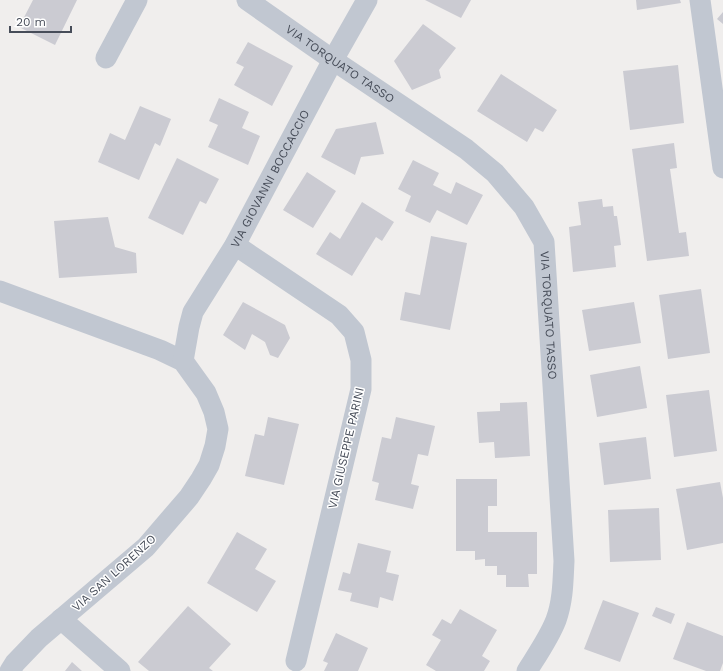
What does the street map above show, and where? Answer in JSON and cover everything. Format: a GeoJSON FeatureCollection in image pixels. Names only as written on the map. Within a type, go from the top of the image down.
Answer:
{"type":"FeatureCollection","features":[{"type":"Feature","properties":{"kind":"street"},"geometry":{"type":"LineString","coordinates":[[106,58],[138,0]]}},
{"type":"Feature","properties":{"kind":"street","name":"VIA TORQUATO TASSO"},"geometry":{"type":"LineString","coordinates":[[247,0],[333,60],[466,149],[495,173],[524,207],[544,242],[563,568],[560,605],[556,620],[527,671]]}},
{"type":"Feature","properties":{"kind":"street","name":"VIA GIOVANNI BOCCACCIO"},"geometry":{"type":"LineString","coordinates":[[183,361],[193,312],[235,244],[366,0]]}},
{"type":"Feature","properties":{"kind":"street"},"geometry":{"type":"LineString","coordinates":[[700,0],[719,102],[723,168]]}},
{"type":"Feature","properties":{"kind":"street","name":"VIA GIUSEPPE PARINI"},"geometry":{"type":"LineString","coordinates":[[235,244],[339,315],[354,332],[362,360],[362,389],[296,661]]}},
{"type":"Feature","properties":{"kind":"street","name":"VIA SAN LORENZO"},"geometry":{"type":"LineString","coordinates":[[0,291],[160,350],[183,361],[206,393],[214,412],[218,429],[215,446],[209,465],[189,497],[146,547],[39,638],[10,671]]}},
{"type":"Feature","properties":{"kind":"street"},"geometry":{"type":"LineString","coordinates":[[62,619],[120,671]]}},
{"type":"Feature","properties":{"kind":"building"},"geometry":{"type":"Polygon","coordinates":[[[33,0],[77,0],[55,45],[19,27],[33,0]]]}},
{"type":"Feature","properties":{"kind":"building"},"geometry":{"type":"Polygon","coordinates":[[[425,0],[471,0],[461,18],[425,0]]]}},
{"type":"Feature","properties":{"kind":"building"},"geometry":{"type":"Polygon","coordinates":[[[636,0],[680,0],[681,3],[637,10],[636,0]]]}},
{"type":"Feature","properties":{"kind":"building"},"geometry":{"type":"Polygon","coordinates":[[[723,12],[723,24],[717,19],[723,12]]]}},
{"type":"Feature","properties":{"kind":"building"},"geometry":{"type":"Polygon","coordinates":[[[423,24],[456,48],[439,70],[441,78],[412,90],[394,61],[423,24]]]}},
{"type":"Feature","properties":{"kind":"building"},"geometry":{"type":"Polygon","coordinates":[[[248,42],[293,66],[272,106],[234,85],[244,67],[236,63],[248,42]]]}},
{"type":"Feature","properties":{"kind":"building"},"geometry":{"type":"Polygon","coordinates":[[[678,65],[684,123],[630,130],[623,71],[678,65]]]}},
{"type":"Feature","properties":{"kind":"building"},"geometry":{"type":"Polygon","coordinates":[[[501,74],[557,110],[543,132],[535,128],[527,142],[477,111],[501,74]]]}},
{"type":"Feature","properties":{"kind":"building"},"geometry":{"type":"Polygon","coordinates":[[[219,98],[249,112],[242,128],[260,136],[248,165],[208,147],[218,125],[209,121],[219,98]]]}},
{"type":"Feature","properties":{"kind":"building"},"geometry":{"type":"Polygon","coordinates":[[[140,106],[171,119],[160,146],[155,143],[139,180],[98,162],[110,133],[125,140],[140,106]]]}},
{"type":"Feature","properties":{"kind":"building"},"geometry":{"type":"Polygon","coordinates":[[[376,122],[384,154],[361,157],[355,175],[321,157],[336,129],[376,122]]]}},
{"type":"Feature","properties":{"kind":"building"},"geometry":{"type":"Polygon","coordinates":[[[674,143],[677,168],[670,169],[679,233],[686,232],[689,256],[647,261],[632,149],[674,143]]]}},
{"type":"Feature","properties":{"kind":"building"},"geometry":{"type":"Polygon","coordinates":[[[177,158],[219,179],[206,204],[200,201],[183,235],[148,218],[177,158]]]}},
{"type":"Feature","properties":{"kind":"building"},"geometry":{"type":"Polygon","coordinates":[[[413,160],[439,173],[433,185],[451,194],[456,182],[483,195],[467,225],[437,210],[430,223],[405,211],[411,196],[398,189],[413,160]]]}},
{"type":"Feature","properties":{"kind":"building"},"geometry":{"type":"Polygon","coordinates":[[[307,172],[336,191],[313,228],[283,210],[307,172]]]}},
{"type":"Feature","properties":{"kind":"building"},"geometry":{"type":"Polygon","coordinates":[[[602,199],[603,207],[613,206],[614,216],[617,216],[621,245],[614,246],[616,267],[573,272],[569,227],[581,225],[578,202],[602,199]]]}},
{"type":"Feature","properties":{"kind":"building"},"geometry":{"type":"Polygon","coordinates":[[[362,202],[394,222],[382,241],[376,237],[352,276],[316,254],[330,232],[340,239],[362,202]]]}},
{"type":"Feature","properties":{"kind":"building"},"geometry":{"type":"Polygon","coordinates":[[[108,217],[115,247],[136,253],[137,273],[59,278],[54,221],[108,217]]]}},
{"type":"Feature","properties":{"kind":"building"},"geometry":{"type":"Polygon","coordinates":[[[431,236],[467,243],[450,330],[400,320],[405,292],[420,295],[431,236]]]}},
{"type":"Feature","properties":{"kind":"building"},"geometry":{"type":"Polygon","coordinates":[[[701,289],[710,353],[668,359],[659,295],[701,289]]]}},
{"type":"Feature","properties":{"kind":"building"},"geometry":{"type":"Polygon","coordinates":[[[243,302],[285,325],[290,338],[278,358],[270,355],[265,342],[252,334],[245,350],[223,335],[243,302]]]}},
{"type":"Feature","properties":{"kind":"building"},"geometry":{"type":"Polygon","coordinates":[[[634,302],[641,343],[589,351],[582,310],[634,302]]]}},
{"type":"Feature","properties":{"kind":"building"},"geometry":{"type":"Polygon","coordinates":[[[640,366],[647,408],[597,417],[590,375],[640,366]]]}},
{"type":"Feature","properties":{"kind":"building"},"geometry":{"type":"Polygon","coordinates":[[[709,390],[717,451],[674,457],[666,395],[709,390]]]}},
{"type":"Feature","properties":{"kind":"building"},"geometry":{"type":"Polygon","coordinates":[[[527,402],[530,456],[495,458],[494,442],[479,443],[477,412],[500,411],[500,403],[527,402]]]}},
{"type":"Feature","properties":{"kind":"building"},"geometry":{"type":"Polygon","coordinates":[[[268,417],[299,424],[284,485],[245,476],[255,434],[264,436],[268,417]]]}},
{"type":"Feature","properties":{"kind":"building"},"geometry":{"type":"Polygon","coordinates":[[[396,417],[435,426],[428,456],[418,454],[411,484],[419,486],[413,509],[375,500],[379,483],[372,481],[382,437],[391,439],[396,417]]]}},
{"type":"Feature","properties":{"kind":"building"},"geometry":{"type":"Polygon","coordinates":[[[646,437],[651,479],[604,485],[599,443],[646,437]]]}},
{"type":"Feature","properties":{"kind":"building"},"geometry":{"type":"Polygon","coordinates":[[[456,479],[497,479],[497,506],[488,506],[488,532],[537,532],[537,574],[528,574],[529,587],[506,587],[506,575],[497,575],[497,566],[485,566],[485,559],[475,560],[475,551],[456,551],[456,479]]]}},
{"type":"Feature","properties":{"kind":"building"},"geometry":{"type":"Polygon","coordinates":[[[720,482],[723,498],[723,543],[687,550],[676,489],[720,482]]]}},
{"type":"Feature","properties":{"kind":"building"},"geometry":{"type":"Polygon","coordinates":[[[659,508],[661,560],[610,562],[608,510],[659,508]]]}},
{"type":"Feature","properties":{"kind":"building"},"geometry":{"type":"Polygon","coordinates":[[[237,532],[267,549],[255,569],[276,581],[257,612],[207,583],[237,532]]]}},
{"type":"Feature","properties":{"kind":"building"},"geometry":{"type":"Polygon","coordinates":[[[358,543],[391,551],[386,572],[399,575],[393,601],[380,597],[378,608],[350,601],[352,593],[338,590],[343,572],[350,574],[358,543]]]}},
{"type":"Feature","properties":{"kind":"building"},"geometry":{"type":"Polygon","coordinates":[[[603,600],[639,613],[620,662],[584,649],[603,600]]]}},
{"type":"Feature","properties":{"kind":"building"},"geometry":{"type":"Polygon","coordinates":[[[188,606],[231,644],[209,668],[213,671],[149,671],[138,662],[188,606]]]}},
{"type":"Feature","properties":{"kind":"building"},"geometry":{"type":"Polygon","coordinates":[[[656,607],[675,614],[671,624],[652,616],[656,607]]]}},
{"type":"Feature","properties":{"kind":"building"},"geometry":{"type":"Polygon","coordinates":[[[460,609],[497,630],[482,656],[490,661],[484,671],[436,671],[426,665],[441,640],[432,635],[442,619],[451,624],[460,609]]]}},
{"type":"Feature","properties":{"kind":"building"},"geometry":{"type":"Polygon","coordinates":[[[687,622],[723,636],[723,663],[720,671],[706,671],[673,659],[687,622]]]}},
{"type":"Feature","properties":{"kind":"building"},"geometry":{"type":"Polygon","coordinates":[[[336,633],[368,648],[358,671],[324,671],[328,663],[323,661],[336,633]]]}},
{"type":"Feature","properties":{"kind":"building"},"geometry":{"type":"Polygon","coordinates":[[[72,662],[82,671],[65,671],[72,662]]]}}]}
